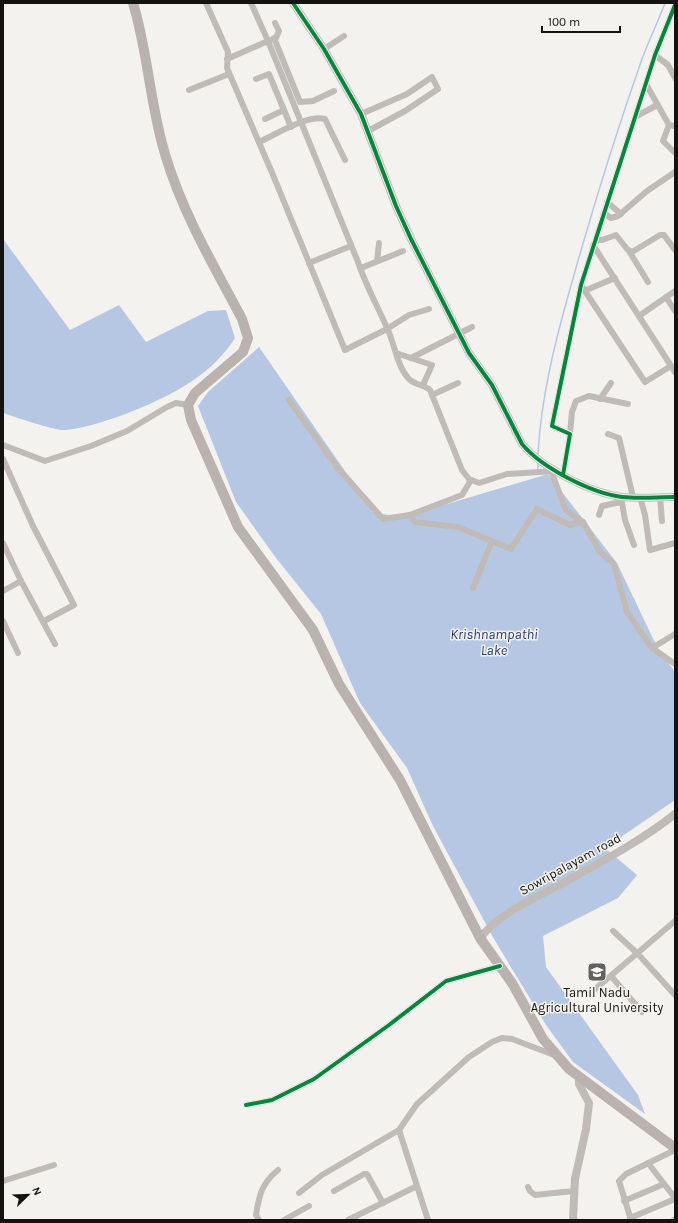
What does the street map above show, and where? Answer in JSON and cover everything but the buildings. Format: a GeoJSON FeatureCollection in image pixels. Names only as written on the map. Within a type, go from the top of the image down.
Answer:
{"type":"FeatureCollection","features":[{"type":"Feature","properties":{"kind":"main road"},"geometry":{"type":"LineString","coordinates":[[133,3],[141,32],[164,153],[176,190],[242,319],[248,338],[243,352],[195,393],[188,405],[191,420],[238,527],[313,630],[339,684],[400,780],[448,878],[480,938],[512,984],[543,1039],[557,1056],[579,1076],[654,1130],[675,1149]]}},
{"type":"Feature","properties":{"kind":"street"},"geometry":{"type":"LineString","coordinates":[[206,3],[228,52],[227,68],[229,74],[259,142],[345,350],[387,329],[409,315],[429,310]]}},
{"type":"Feature","properties":{"kind":"street"},"geometry":{"type":"LineString","coordinates":[[250,3],[271,39],[300,102],[313,100],[334,91]]}},
{"type":"Feature","properties":{"kind":"street"},"geometry":{"type":"LineString","coordinates":[[293,3],[324,48],[361,114],[396,206],[469,353],[492,385],[522,444],[553,470],[621,499]]}},
{"type":"Feature","properties":{"kind":"street"},"geometry":{"type":"LineString","coordinates":[[570,434],[552,426],[594,243],[655,55],[675,5]]}},
{"type":"Feature","properties":{"kind":"street"},"geometry":{"type":"LineString","coordinates":[[670,17],[675,22]]}},
{"type":"Feature","properties":{"kind":"street"},"geometry":{"type":"LineString","coordinates":[[227,59],[271,39],[279,31],[275,23]]}},
{"type":"Feature","properties":{"kind":"street"},"geometry":{"type":"LineString","coordinates":[[324,48],[344,36]]}},
{"type":"Feature","properties":{"kind":"street"},"geometry":{"type":"LineString","coordinates":[[271,39],[301,122],[378,313],[387,329],[402,370],[410,380],[423,385],[430,390],[462,470],[471,480],[479,483],[507,474],[524,471],[553,470]]}},
{"type":"Feature","properties":{"kind":"street"},"geometry":{"type":"LineString","coordinates":[[655,55],[668,65],[675,78]]}},
{"type":"Feature","properties":{"kind":"street"},"geometry":{"type":"LineString","coordinates":[[189,90],[229,74]]}},
{"type":"Feature","properties":{"kind":"street"},"geometry":{"type":"LineString","coordinates":[[256,79],[269,74],[291,127]]}},
{"type":"Feature","properties":{"kind":"street"},"geometry":{"type":"LineString","coordinates":[[361,114],[407,94],[432,78],[438,89],[405,111],[368,131]]}},
{"type":"Feature","properties":{"kind":"street"},"geometry":{"type":"LineString","coordinates":[[646,84],[672,126],[663,141],[675,153]]}},
{"type":"Feature","properties":{"kind":"street"},"geometry":{"type":"LineString","coordinates":[[635,117],[657,104]]}},
{"type":"Feature","properties":{"kind":"street"},"geometry":{"type":"LineString","coordinates":[[265,119],[284,110]]}},
{"type":"Feature","properties":{"kind":"street"},"geometry":{"type":"LineString","coordinates":[[259,142],[301,122],[320,118],[325,119],[345,160]]}},
{"type":"Feature","properties":{"kind":"street"},"geometry":{"type":"LineString","coordinates":[[604,213],[611,218],[621,214],[647,191],[675,172]]}},
{"type":"Feature","properties":{"kind":"street"},"geometry":{"type":"LineString","coordinates":[[607,202],[621,214]]}},
{"type":"Feature","properties":{"kind":"street"},"geometry":{"type":"LineString","coordinates":[[594,243],[616,235],[629,251],[648,282]]}},
{"type":"Feature","properties":{"kind":"street"},"geometry":{"type":"LineString","coordinates":[[629,251],[632,252],[660,235],[664,235],[675,250]]}},
{"type":"Feature","properties":{"kind":"street"},"geometry":{"type":"LineString","coordinates":[[377,261],[379,243]]}},
{"type":"Feature","properties":{"kind":"street"},"geometry":{"type":"LineString","coordinates":[[594,243],[638,316],[675,372]]}},
{"type":"Feature","properties":{"kind":"street"},"geometry":{"type":"LineString","coordinates":[[309,263],[351,246]]}},
{"type":"Feature","properties":{"kind":"street"},"geometry":{"type":"LineString","coordinates":[[360,268],[403,251]]}},
{"type":"Feature","properties":{"kind":"street"},"geometry":{"type":"LineString","coordinates":[[583,288],[615,278]]}},
{"type":"Feature","properties":{"kind":"street"},"geometry":{"type":"LineString","coordinates":[[583,288],[645,382],[671,366]]}},
{"type":"Feature","properties":{"kind":"street"},"geometry":{"type":"LineString","coordinates":[[638,316],[675,291]]}},
{"type":"Feature","properties":{"kind":"street"},"geometry":{"type":"LineString","coordinates":[[666,297],[675,311]]}},
{"type":"Feature","properties":{"kind":"street"},"geometry":{"type":"LineString","coordinates":[[411,358],[472,327]]}},
{"type":"Feature","properties":{"kind":"street"},"geometry":{"type":"LineString","coordinates":[[396,353],[432,365],[423,385]]}},
{"type":"Feature","properties":{"kind":"street"},"geometry":{"type":"LineString","coordinates":[[432,395],[458,383]]}},
{"type":"Feature","properties":{"kind":"street"},"geometry":{"type":"LineString","coordinates":[[600,399],[611,383]]}},
{"type":"Feature","properties":{"kind":"street"},"geometry":{"type":"LineString","coordinates":[[628,404],[589,396],[576,400],[572,412],[570,434],[553,470],[566,510],[583,522],[600,552],[614,564],[627,612],[652,648],[675,664]]}},
{"type":"Feature","properties":{"kind":"street"},"geometry":{"type":"LineString","coordinates":[[289,400],[337,467],[384,519],[410,515],[462,495],[471,480]]}},
{"type":"Feature","properties":{"kind":"street"},"geometry":{"type":"LineString","coordinates":[[3,445],[45,461],[91,446],[127,431],[176,403],[188,405]]}},
{"type":"Feature","properties":{"kind":"street"},"geometry":{"type":"LineString","coordinates":[[608,434],[619,438],[636,497],[645,515],[650,550],[675,543]]}},
{"type":"Feature","properties":{"kind":"street"},"geometry":{"type":"LineString","coordinates":[[3,459],[33,526],[74,605],[44,621]]}},
{"type":"Feature","properties":{"kind":"street"},"geometry":{"type":"LineString","coordinates":[[599,515],[602,506],[621,499],[675,496]]}},
{"type":"Feature","properties":{"kind":"street"},"geometry":{"type":"LineString","coordinates":[[660,497],[662,521]]}},
{"type":"Feature","properties":{"kind":"street"},"geometry":{"type":"LineString","coordinates":[[621,499],[625,520],[634,545]]}},
{"type":"Feature","properties":{"kind":"street"},"geometry":{"type":"LineString","coordinates":[[410,515],[415,522],[458,527],[511,549],[538,509],[570,525],[583,522]]}},
{"type":"Feature","properties":{"kind":"street"},"geometry":{"type":"LineString","coordinates":[[473,588],[492,541]]}},
{"type":"Feature","properties":{"kind":"street"},"geometry":{"type":"LineString","coordinates":[[3,543],[20,581],[44,621],[55,644]]}},
{"type":"Feature","properties":{"kind":"street"},"geometry":{"type":"LineString","coordinates":[[3,591],[20,581]]}},
{"type":"Feature","properties":{"kind":"street"},"geometry":{"type":"LineString","coordinates":[[3,621],[18,653]]}},
{"type":"Feature","properties":{"kind":"street"},"geometry":{"type":"LineString","coordinates":[[652,648],[675,634]]}},
{"type":"Feature","properties":{"kind":"street","name":"Sowripalayam road"},"geometry":{"type":"LineString","coordinates":[[480,938],[489,927],[511,910],[650,832],[675,814]]}},
{"type":"Feature","properties":{"kind":"street"},"geometry":{"type":"LineString","coordinates":[[594,990],[675,921]]}},
{"type":"Feature","properties":{"kind":"street"},"geometry":{"type":"LineString","coordinates":[[613,931],[638,954],[675,995]]}},
{"type":"Feature","properties":{"kind":"street"},"geometry":{"type":"LineString","coordinates":[[246,1105],[272,1100],[314,1078],[390,1025],[446,981],[500,966]]}},
{"type":"Feature","properties":{"kind":"street"},"geometry":{"type":"LineString","coordinates":[[611,976],[642,1012]]}},
{"type":"Feature","properties":{"kind":"street"},"geometry":{"type":"LineString","coordinates":[[299,1193],[322,1175],[399,1130],[417,1104],[469,1057],[492,1042],[502,1038],[512,1039],[557,1056]]}},
{"type":"Feature","properties":{"kind":"street"},"geometry":{"type":"LineString","coordinates":[[573,1220],[575,1179],[586,1129],[589,1103],[579,1084],[579,1076]]}},
{"type":"Feature","properties":{"kind":"street"},"geometry":{"type":"LineString","coordinates":[[399,1130],[428,1220]]}},
{"type":"Feature","properties":{"kind":"street"},"geometry":{"type":"LineString","coordinates":[[648,1163],[675,1198],[631,1219],[624,1201],[619,1181],[626,1174],[675,1149]]}},
{"type":"Feature","properties":{"kind":"street"},"geometry":{"type":"LineString","coordinates":[[3,1182],[54,1165]]}},
{"type":"Feature","properties":{"kind":"street"},"geometry":{"type":"LineString","coordinates":[[259,1220],[256,1215],[262,1189],[267,1178],[278,1170]]}},
{"type":"Feature","properties":{"kind":"street"},"geometry":{"type":"LineString","coordinates":[[334,1191],[364,1174],[367,1174],[383,1203]]}},
{"type":"Feature","properties":{"kind":"street"},"geometry":{"type":"LineString","coordinates":[[624,1201],[664,1184]]}},
{"type":"Feature","properties":{"kind":"street"},"geometry":{"type":"LineString","coordinates":[[348,1220],[417,1186]]}},
{"type":"Feature","properties":{"kind":"street"},"geometry":{"type":"LineString","coordinates":[[528,1187],[535,1195],[574,1192]]}},
{"type":"Feature","properties":{"kind":"street"},"geometry":{"type":"LineString","coordinates":[[284,1220],[309,1206]]}},
{"type":"Feature","properties":{"kind":"water"},"geometry":{"type":"Polygon","coordinates":[[[3,239],[70,330],[119,305],[146,342],[208,311],[226,310],[235,338],[227,350],[207,370],[183,387],[151,403],[114,418],[79,428],[60,430],[3,413],[3,239]]]}},
{"type":"Feature","properties":{"kind":"water","name":"Krishnampathi Lake"},"geometry":{"type":"Polygon","coordinates":[[[259,347],[374,513],[404,517],[548,474],[617,563],[658,649],[675,672],[675,800],[605,848],[637,875],[618,898],[543,936],[546,967],[638,1095],[645,1114],[573,1062],[546,1025],[494,939],[433,826],[407,768],[360,703],[321,614],[276,558],[236,502],[198,406],[208,392],[259,347]]]}},
{"type":"Feature","properties":{"kind":"waterway"},"geometry":{"type":"LineString","coordinates":[[538,454],[542,411],[560,324],[623,115],[642,59],[665,3]]}},
{"type":"Feature","properties":{"kind":"waterway"},"geometry":{"type":"LineString","coordinates":[[538,462],[538,470]]}},
{"type":"Feature","properties":{"kind":"cycle path"},"geometry":{"type":"LineString","coordinates":[[293,3],[324,49],[361,114],[396,206],[411,239],[469,353],[492,385],[522,444],[542,462],[554,470],[582,485],[610,495],[629,498],[675,497]]}},
{"type":"Feature","properties":{"kind":"cycle path"},"geometry":{"type":"LineString","coordinates":[[563,475],[570,434],[552,426],[581,285],[655,55],[675,5]]}},
{"type":"Feature","properties":{"kind":"cycle path"},"geometry":{"type":"LineString","coordinates":[[246,1105],[272,1100],[314,1079],[389,1025],[446,981],[500,966]]}},
{"type":"Feature","properties":{"kind":"place","name":"Tamil Nadu Agricultural University"},"geometry":{"type":"Point","coordinates":[597,972]}}]}
